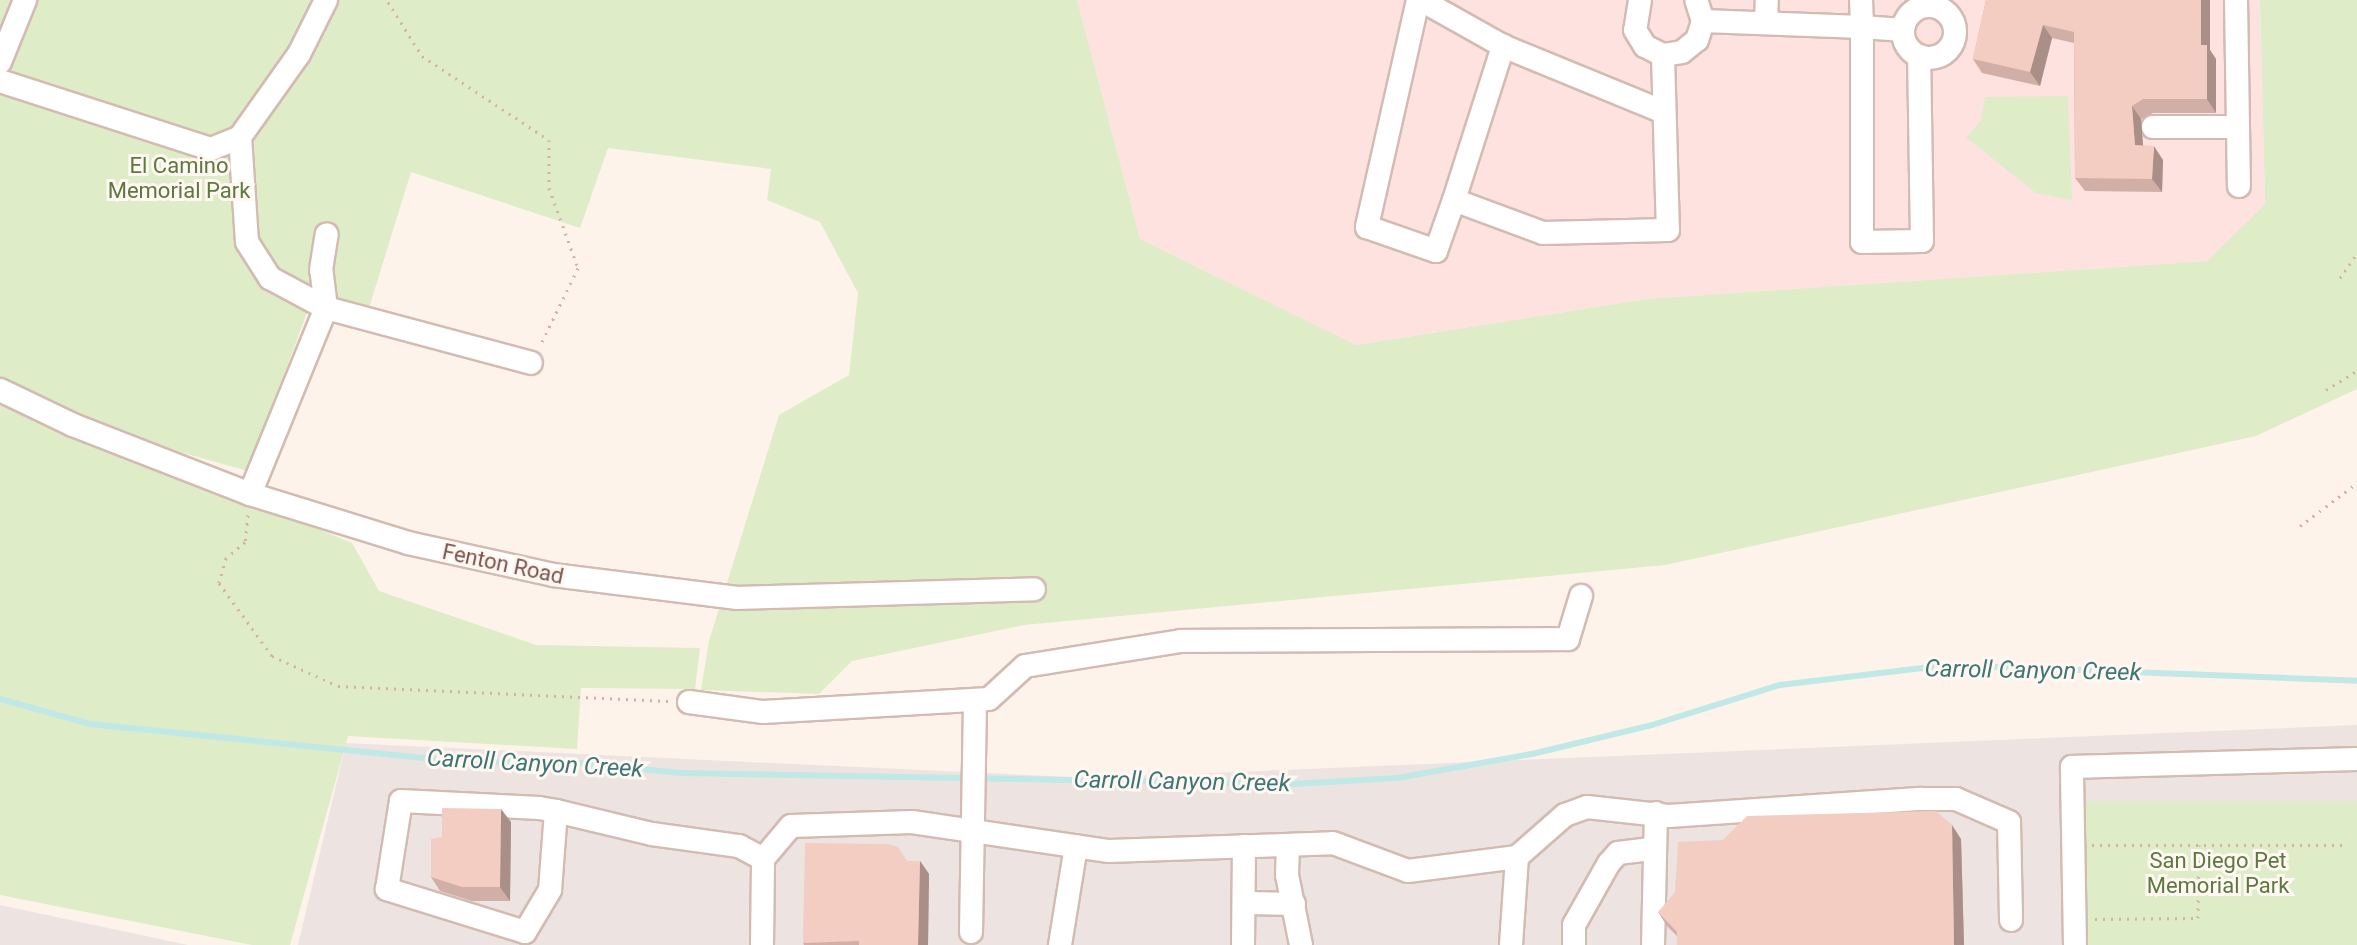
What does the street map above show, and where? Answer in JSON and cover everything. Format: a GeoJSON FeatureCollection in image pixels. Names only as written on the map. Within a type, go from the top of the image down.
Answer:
{"type":"FeatureCollection","features":[{"type":"Feature","properties":{"kind":"street"},"geometry":{"type":"LineString","coordinates":[[0,62],[7,55],[25,0]]}},
{"type":"Feature","properties":{"kind":"street"},"geometry":{"type":"LineString","coordinates":[[0,81],[211,149],[240,137],[299,54],[326,0]]}},
{"type":"Feature","properties":{"kind":"street"},"geometry":{"type":"LineString","coordinates":[[1503,46],[1436,251],[1367,227],[1420,0],[1503,46],[1664,112]]}},
{"type":"Feature","properties":{"kind":"street"},"geometry":{"type":"LineString","coordinates":[[1640,0],[1635,30],[1645,46],[1663,55],[1691,47],[1700,10],[1766,23],[1903,30]]}},
{"type":"Feature","properties":{"kind":"street"},"geometry":{"type":"LineString","coordinates":[[1766,23],[1767,0]]}},
{"type":"Feature","properties":{"kind":"street"},"geometry":{"type":"LineString","coordinates":[[1861,0],[1862,242],[1922,241],[1919,57],[1907,46],[1903,30],[1909,15],[1923,6]]}},
{"type":"Feature","properties":{"kind":"street"},"geometry":{"type":"LineString","coordinates":[[1898,0],[1947,12],[1956,34],[1943,54],[1919,57]]}},
{"type":"Feature","properties":{"kind":"street"},"geometry":{"type":"LineString","coordinates":[[2236,0],[2239,186]]}},
{"type":"Feature","properties":{"kind":"street"},"geometry":{"type":"LineString","coordinates":[[1454,200],[1543,233],[1668,230],[1663,55]]}},
{"type":"Feature","properties":{"kind":"street"},"geometry":{"type":"LineString","coordinates":[[2153,127],[2238,127]]}},
{"type":"Feature","properties":{"kind":"street"},"geometry":{"type":"LineString","coordinates":[[240,137],[247,242],[270,278],[326,308],[531,363]]}},
{"type":"Feature","properties":{"kind":"street"},"geometry":{"type":"LineString","coordinates":[[250,494],[326,308],[321,270],[327,234]]}},
{"type":"Feature","properties":{"kind":"street","name":"Fenton Road"},"geometry":{"type":"LineString","coordinates":[[0,390],[73,425],[250,494],[408,543],[553,575],[671,594],[738,598],[1034,589]]}},
{"type":"Feature","properties":{"kind":"street"},"geometry":{"type":"LineString","coordinates":[[689,702],[763,712],[989,699],[1025,666],[1181,641],[1568,639],[1581,596]]}},
{"type":"Feature","properties":{"kind":"street"},"geometry":{"type":"LineString","coordinates":[[971,932],[975,700]]}},
{"type":"Feature","properties":{"kind":"street"},"geometry":{"type":"LineString","coordinates":[[2075,945],[2072,767],[2357,759]]}},
{"type":"Feature","properties":{"kind":"street"},"geometry":{"type":"LineString","coordinates":[[762,945],[763,859],[791,826],[912,822],[1109,851],[1333,843],[1408,871],[1517,857],[1565,815],[1587,807],[1656,813],[1921,799],[1956,799],[1986,808],[2009,822],[2011,920]]}},
{"type":"Feature","properties":{"kind":"street"},"geometry":{"type":"LineString","coordinates":[[556,811],[550,890],[525,932],[387,889],[401,801],[556,811],[652,834],[739,846],[763,859]]}},
{"type":"Feature","properties":{"kind":"street"},"geometry":{"type":"LineString","coordinates":[[1653,945],[1656,813]]}},
{"type":"Feature","properties":{"kind":"street"},"geometry":{"type":"LineString","coordinates":[[1288,845],[1301,945]]}},
{"type":"Feature","properties":{"kind":"street"},"geometry":{"type":"LineString","coordinates":[[1060,945],[1076,846]]}},
{"type":"Feature","properties":{"kind":"street"},"geometry":{"type":"LineString","coordinates":[[1243,945],[1247,903],[1244,846]]}},
{"type":"Feature","properties":{"kind":"street"},"geometry":{"type":"LineString","coordinates":[[1574,945],[1574,925],[1609,863],[1618,853],[1653,849]]}},
{"type":"Feature","properties":{"kind":"street"},"geometry":{"type":"LineString","coordinates":[[1511,945],[1517,857]]}},
{"type":"Feature","properties":{"kind":"street"},"geometry":{"type":"LineString","coordinates":[[1247,903],[1294,904]]}},
{"type":"Feature","properties":{"kind":"path"},"geometry":{"type":"LineString","coordinates":[[388,2],[422,56],[549,140],[549,188],[578,268],[531,363]]}},
{"type":"Feature","properties":{"kind":"path"},"geometry":{"type":"LineString","coordinates":[[2340,278],[2357,254]]}},
{"type":"Feature","properties":{"kind":"path"},"geometry":{"type":"LineString","coordinates":[[2326,390],[2357,371]]}},
{"type":"Feature","properties":{"kind":"path"},"geometry":{"type":"LineString","coordinates":[[2300,526],[2357,483]]}},
{"type":"Feature","properties":{"kind":"path"},"geometry":{"type":"LineString","coordinates":[[250,494],[245,542],[226,558],[219,583],[272,656],[338,686],[689,702]]}},
{"type":"Feature","properties":{"kind":"path"},"geometry":{"type":"LineString","coordinates":[[2072,845],[2343,845]]}},
{"type":"Feature","properties":{"kind":"path"},"geometry":{"type":"LineString","coordinates":[[2074,919],[2198,918],[2199,845]]}},
{"type":"Feature","properties":{"kind":"shaded area"},"geometry":{"type":"Polygon","coordinates":[[[1077,0],[2260,0],[2265,204],[2207,261],[1647,299],[1356,345],[1140,239],[1077,0]]]}},
{"type":"Feature","properties":{"kind":"shaded area"},"geometry":{"type":"Polygon","coordinates":[[[2357,725],[2357,945],[298,945],[346,743],[1091,778],[2357,725]]]}},
{"type":"Feature","properties":{"kind":"shaded area"},"geometry":{"type":"Polygon","coordinates":[[[0,905],[188,945],[0,945],[0,905]]]}},
{"type":"Feature","properties":{"kind":"green space","name":"El Camino Memorial Park"},"geometry":{"type":"Polygon","coordinates":[[[0,0],[1077,0],[1140,239],[1356,345],[1647,299],[2207,261],[2265,204],[2260,0],[2357,0],[2357,389],[2256,436],[1665,565],[1024,625],[852,661],[819,694],[701,690],[709,641],[779,415],[849,375],[858,293],[820,222],[767,200],[771,169],[608,148],[580,228],[411,172],[369,308],[315,291],[248,471],[133,439],[0,380],[0,0]]]}},
{"type":"Feature","properties":{"kind":"green space"},"geometry":{"type":"Polygon","coordinates":[[[2068,96],[2072,200],[2036,193],[1966,137],[1981,121],[1985,97],[2068,96]]]}},
{"type":"Feature","properties":{"kind":"green space"},"geometry":{"type":"Polygon","coordinates":[[[0,396],[352,543],[379,591],[536,645],[700,648],[695,689],[581,688],[577,749],[348,736],[290,945],[252,945],[0,895],[0,396]]]}},
{"type":"Feature","properties":{"kind":"green space","name":"San Diego Pet Memorial Park"},"geometry":{"type":"Polygon","coordinates":[[[2079,801],[2357,801],[2357,945],[2079,945],[2079,801]]]}},
{"type":"Feature","properties":{"kind":"building"},"geometry":{"type":"Polygon","coordinates":[[[1986,0],[2201,0],[2201,45],[2207,45],[2207,99],[2143,99],[2132,106],[2135,145],[2154,146],[2152,179],[2075,178],[2074,32],[2043,25],[2030,72],[1973,59],[1986,0]]]}},
{"type":"Feature","properties":{"kind":"building"},"geometry":{"type":"Polygon","coordinates":[[[442,808],[501,809],[500,887],[462,887],[431,877],[431,839],[442,837],[442,808]]]}},
{"type":"Feature","properties":{"kind":"building"},"geometry":{"type":"Polygon","coordinates":[[[1936,811],[1952,825],[1954,945],[1677,945],[1677,932],[1658,912],[1675,892],[1678,842],[1723,840],[1747,816],[1936,811]]]}},
{"type":"Feature","properties":{"kind":"building"},"geometry":{"type":"Polygon","coordinates":[[[805,843],[887,844],[898,847],[907,861],[920,861],[918,945],[859,945],[859,941],[803,943],[805,843]]]}},
{"type":"Feature","properties":{"kind":"waterway","name":"Carroll Canyon Creek"},"geometry":{"type":"LineString","coordinates":[[0,699],[90,724],[466,762],[569,762],[681,773],[1292,784],[1397,778],[1532,754],[1652,725],[1780,685],[1948,665],[2357,681]]}}]}
